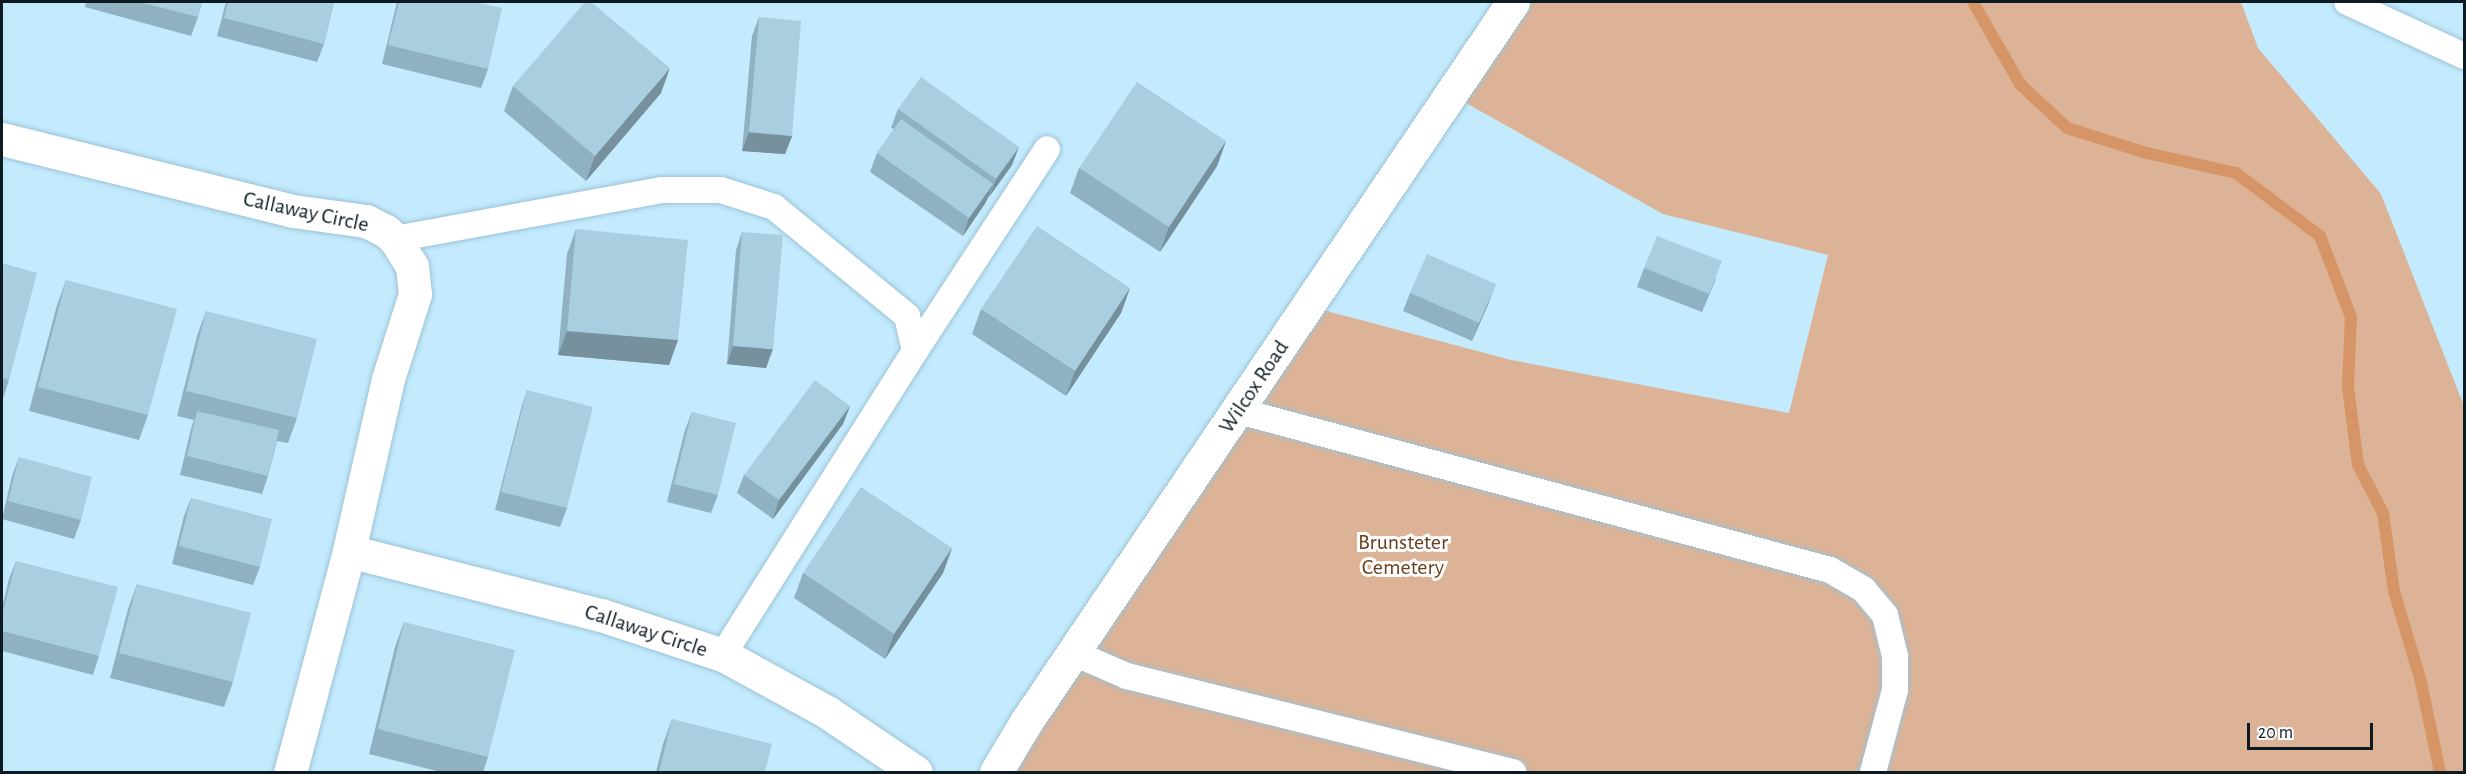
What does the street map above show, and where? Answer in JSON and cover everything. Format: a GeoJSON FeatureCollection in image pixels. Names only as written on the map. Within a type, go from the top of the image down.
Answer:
{"type":"FeatureCollection","features":[{"type":"Feature","properties":{"kind":"street","name":"Wilcox Road"},"geometry":{"type":"LineString","coordinates":[[996,772],[1074,652],[1239,411],[1513,2]]}},
{"type":"Feature","properties":{"kind":"street","name":"Callaway Circle"},"geometry":{"type":"LineString","coordinates":[[2,139],[293,211],[366,220],[395,239],[412,266],[416,294],[388,379],[349,551],[290,772]]}},
{"type":"Feature","properties":{"kind":"street","name":"Callaway Circle"},"geometry":{"type":"LineString","coordinates":[[349,551],[602,615],[723,655],[827,712],[916,772]]}},
{"type":"Feature","properties":{"kind":"lane"},"geometry":{"type":"LineString","coordinates":[[2347,2],[2464,56]]}},
{"type":"Feature","properties":{"kind":"lane"},"geometry":{"type":"LineString","coordinates":[[723,655],[915,351],[1047,149]]}},
{"type":"Feature","properties":{"kind":"lane"},"geometry":{"type":"LineString","coordinates":[[395,239],[663,190],[721,190],[774,207],[898,308],[907,316],[915,351]]}},
{"type":"Feature","properties":{"kind":"lane"},"geometry":{"type":"LineString","coordinates":[[1239,411],[1276,423],[1830,570],[1864,590],[1885,615],[1895,656],[1895,690],[1874,772]]}},
{"type":"Feature","properties":{"kind":"lane"},"geometry":{"type":"LineString","coordinates":[[1074,652],[1127,676],[1513,772]]}},
{"type":"Feature","properties":{"kind":"green space","name":"Brunsteter Cemetery"},"geometry":{"type":"Polygon","coordinates":[[[1513,2],[2241,2],[2258,48],[2381,194],[2464,406],[2464,772],[996,772],[1308,306],[1511,360],[1789,413],[1828,255],[1663,214],[1450,94],[1513,2]]]}},
{"type":"Feature","properties":{"kind":"building"},"geometry":{"type":"Polygon","coordinates":[[[139,2],[202,2],[198,17],[139,2]]]}},
{"type":"Feature","properties":{"kind":"building"},"geometry":{"type":"Polygon","coordinates":[[[228,2],[334,2],[324,44],[224,18],[228,2]]]}},
{"type":"Feature","properties":{"kind":"building"},"geometry":{"type":"Polygon","coordinates":[[[399,2],[474,2],[502,8],[488,69],[388,45],[399,2]]]}},
{"type":"Feature","properties":{"kind":"building"},"geometry":{"type":"Polygon","coordinates":[[[585,2],[591,2],[670,68],[595,156],[513,86],[585,2]]]}},
{"type":"Feature","properties":{"kind":"building"},"geometry":{"type":"Polygon","coordinates":[[[759,17],[801,21],[792,136],[749,132],[759,17]]]}},
{"type":"Feature","properties":{"kind":"building"},"geometry":{"type":"Polygon","coordinates":[[[921,77],[1019,147],[996,179],[898,109],[921,77]]]}},
{"type":"Feature","properties":{"kind":"building"},"geometry":{"type":"Polygon","coordinates":[[[1137,82],[1226,141],[1169,227],[1079,168],[1137,82]]]}},
{"type":"Feature","properties":{"kind":"building"},"geometry":{"type":"Polygon","coordinates":[[[901,119],[993,184],[969,218],[877,153],[901,119]]]}},
{"type":"Feature","properties":{"kind":"building"},"geometry":{"type":"Polygon","coordinates":[[[1037,226],[1130,288],[1075,371],[981,309],[1037,226]]]}},
{"type":"Feature","properties":{"kind":"building"},"geometry":{"type":"Polygon","coordinates":[[[576,229],[688,240],[678,340],[567,331],[576,229]]]}},
{"type":"Feature","properties":{"kind":"building"},"geometry":{"type":"Polygon","coordinates":[[[742,232],[783,235],[773,349],[733,346],[742,232]]]}},
{"type":"Feature","properties":{"kind":"building"},"geometry":{"type":"Polygon","coordinates":[[[1657,236],[1722,261],[1709,294],[1644,268],[1657,236]]]}},
{"type":"Feature","properties":{"kind":"building"},"geometry":{"type":"Polygon","coordinates":[[[1427,254],[1496,284],[1479,323],[1410,293],[1427,254]]]}},
{"type":"Feature","properties":{"kind":"building"},"geometry":{"type":"Polygon","coordinates":[[[2,263],[37,273],[9,380],[2,378],[2,263]]]}},
{"type":"Feature","properties":{"kind":"building"},"geometry":{"type":"Polygon","coordinates":[[[66,280],[177,309],[148,415],[38,387],[66,280]]]}},
{"type":"Feature","properties":{"kind":"building"},"geometry":{"type":"Polygon","coordinates":[[[206,311],[317,339],[297,418],[186,391],[206,311]]]}},
{"type":"Feature","properties":{"kind":"building"},"geometry":{"type":"Polygon","coordinates":[[[815,380],[850,406],[779,500],[744,475],[815,380]]]}},
{"type":"Feature","properties":{"kind":"building"},"geometry":{"type":"Polygon","coordinates":[[[527,390],[593,407],[567,508],[501,492],[527,390]]]}},
{"type":"Feature","properties":{"kind":"building"},"geometry":{"type":"Polygon","coordinates":[[[197,411],[279,430],[268,476],[187,456],[197,411]]]}},
{"type":"Feature","properties":{"kind":"building"},"geometry":{"type":"Polygon","coordinates":[[[692,412],[736,423],[718,495],[674,484],[692,412]]]}},
{"type":"Feature","properties":{"kind":"building"},"geometry":{"type":"Polygon","coordinates":[[[19,457],[92,477],[81,520],[8,501],[19,457]]]}},
{"type":"Feature","properties":{"kind":"building"},"geometry":{"type":"Polygon","coordinates":[[[861,487],[952,548],[894,634],[803,573],[861,487]]]}},
{"type":"Feature","properties":{"kind":"building"},"geometry":{"type":"Polygon","coordinates":[[[191,498],[272,519],[260,567],[179,546],[191,498]]]}},
{"type":"Feature","properties":{"kind":"building"},"geometry":{"type":"Polygon","coordinates":[[[16,561],[118,587],[99,656],[2,631],[2,615],[16,561]]]}},
{"type":"Feature","properties":{"kind":"building"},"geometry":{"type":"Polygon","coordinates":[[[137,584],[251,613],[233,682],[119,653],[137,584]]]}},
{"type":"Feature","properties":{"kind":"building"},"geometry":{"type":"Polygon","coordinates":[[[404,622],[515,650],[488,757],[378,729],[404,622]]]}},
{"type":"Feature","properties":{"kind":"building"},"geometry":{"type":"Polygon","coordinates":[[[672,719],[772,744],[765,772],[659,772],[672,719]]]}},
{"type":"Feature","properties":{"kind":"waterway"},"geometry":{"type":"LineString","coordinates":[[1973,2],[2020,84],[2067,128],[2147,153],[2236,173],[2320,236],[2351,317],[2348,387],[2358,465],[2383,513],[2394,591],[2420,678],[2440,772]]}}]}
